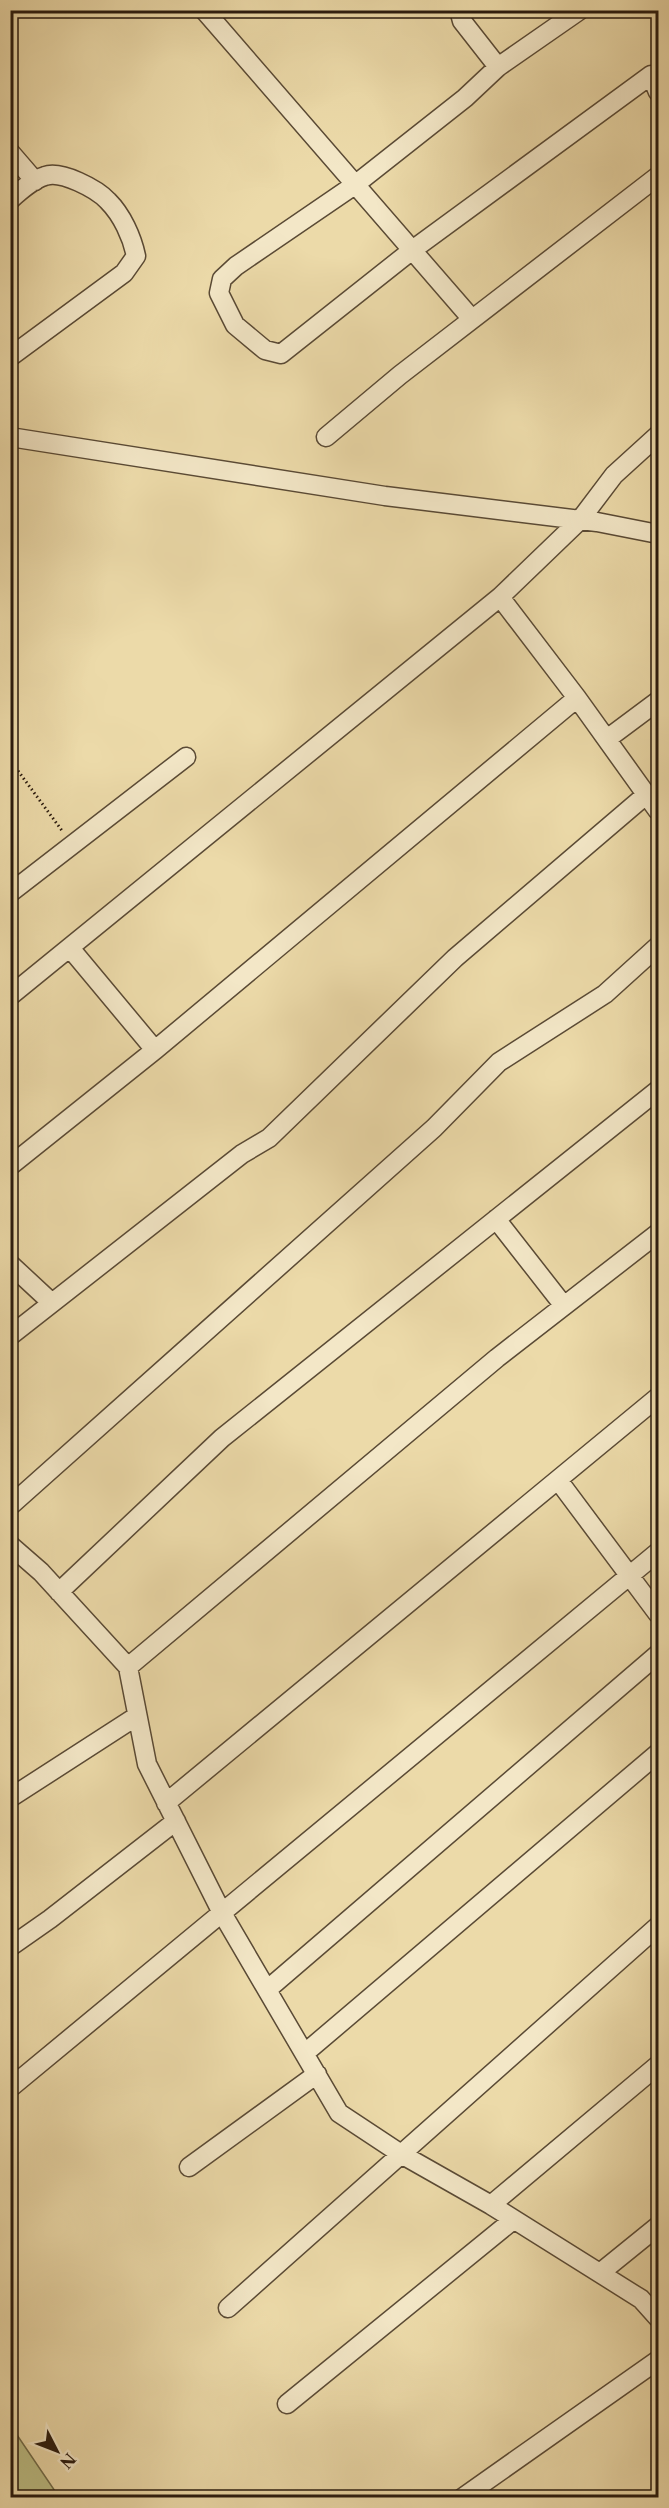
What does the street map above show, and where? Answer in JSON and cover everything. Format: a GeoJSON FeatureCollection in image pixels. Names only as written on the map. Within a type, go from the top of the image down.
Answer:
{"type":"FeatureCollection","features":[{"type":"Feature","properties":{"kind":"street"},"geometry":{"type":"LineString","coordinates":[[204,10],[471,318]]}},
{"type":"Feature","properties":{"kind":"street"},"geometry":{"type":"LineString","coordinates":[[459,10],[462,21],[498,67]]}},
{"type":"Feature","properties":{"kind":"street"},"geometry":{"type":"LineString","coordinates":[[580,10],[498,67],[465,98],[356,184],[236,266],[222,279],[219,293],[235,325],[265,350],[281,354],[411,251],[651,75],[658,92]]}},
{"type":"Feature","properties":{"kind":"street"},"geometry":{"type":"LineString","coordinates":[[10,152],[35,181]]}},
{"type":"Feature","properties":{"kind":"street"},"geometry":{"type":"LineString","coordinates":[[10,200],[21,189],[46,175],[69,176],[108,201],[132,239],[135,256],[124,273],[10,357]]}},
{"type":"Feature","properties":{"kind":"street"},"geometry":{"type":"LineString","coordinates":[[326,437],[471,318],[658,176]]}},
{"type":"Feature","properties":{"kind":"street"},"geometry":{"type":"LineString","coordinates":[[10,996],[500,597],[580,520],[614,475],[658,435]]}},
{"type":"Feature","properties":{"kind":"street"},"geometry":{"type":"LineString","coordinates":[[10,437],[385,496],[580,520],[658,534]]}},
{"type":"Feature","properties":{"kind":"street"},"geometry":{"type":"LineString","coordinates":[[500,597],[577,698],[658,811]]}},
{"type":"Feature","properties":{"kind":"street"},"geometry":{"type":"LineString","coordinates":[[10,1166],[155,1050],[577,698]]}},
{"type":"Feature","properties":{"kind":"street"},"geometry":{"type":"LineString","coordinates":[[607,739],[658,701]]}},
{"type":"Feature","properties":{"kind":"street"},"geometry":{"type":"LineString","coordinates":[[10,893],[186,757]]}},
{"type":"Feature","properties":{"kind":"street"},"geometry":{"type":"LineString","coordinates":[[10,1336],[242,1154],[268,1138],[455,958],[646,794]]}},
{"type":"Feature","properties":{"kind":"street"},"geometry":{"type":"LineString","coordinates":[[10,1506],[434,1128],[499,1062],[605,994],[658,946]]}},
{"type":"Feature","properties":{"kind":"street"},"geometry":{"type":"LineString","coordinates":[[70,948],[155,1050]]}},
{"type":"Feature","properties":{"kind":"street"},"geometry":{"type":"LineString","coordinates":[[59,1592],[222,1438],[658,1090]]}},
{"type":"Feature","properties":{"kind":"street"},"geometry":{"type":"LineString","coordinates":[[496,1219],[564,1306]]}},
{"type":"Feature","properties":{"kind":"street"},"geometry":{"type":"LineString","coordinates":[[128,1667],[497,1358],[658,1233]]}},
{"type":"Feature","properties":{"kind":"street"},"geometry":{"type":"LineString","coordinates":[[10,1264],[52,1303]]}},
{"type":"Feature","properties":{"kind":"street"},"geometry":{"type":"LineString","coordinates":[[166,1803],[658,1397]]}},
{"type":"Feature","properties":{"kind":"street"},"geometry":{"type":"LineString","coordinates":[[558,1480],[658,1613]]}},
{"type":"Feature","properties":{"kind":"street"},"geometry":{"type":"LineString","coordinates":[[10,1545],[41,1572],[128,1667],[147,1764],[222,1913],[339,2113],[401,2154],[491,2205],[641,2299],[658,2318]]}},
{"type":"Feature","properties":{"kind":"street"},"geometry":{"type":"LineString","coordinates":[[10,2088],[658,1552]]}},
{"type":"Feature","properties":{"kind":"street"},"geometry":{"type":"LineString","coordinates":[[268,1989],[658,1654]]}},
{"type":"Feature","properties":{"kind":"street"},"geometry":{"type":"LineString","coordinates":[[10,1798],[137,1716]]}},
{"type":"Feature","properties":{"kind":"street"},"geometry":{"type":"LineString","coordinates":[[305,2054],[658,1753]]}},
{"type":"Feature","properties":{"kind":"street"},"geometry":{"type":"LineString","coordinates":[[10,1947],[50,1919],[176,1821]]}},
{"type":"Feature","properties":{"kind":"street"},"geometry":{"type":"LineString","coordinates":[[228,2308],[658,1926]]}},
{"type":"Feature","properties":{"kind":"street"},"geometry":{"type":"LineString","coordinates":[[491,2205],[658,2066]]}},
{"type":"Feature","properties":{"kind":"street"},"geometry":{"type":"LineString","coordinates":[[189,2167],[317,2074]]}},
{"type":"Feature","properties":{"kind":"street"},"geometry":{"type":"LineString","coordinates":[[287,2404],[513,2220]]}},
{"type":"Feature","properties":{"kind":"street"},"geometry":{"type":"LineString","coordinates":[[600,2273],[658,2226]]}},
{"type":"Feature","properties":{"kind":"street"},"geometry":{"type":"LineString","coordinates":[[462,2498],[658,2360]]}},
{"type":"Feature","properties":{"kind":"path"},"geometry":{"type":"LineString","coordinates":[[10,760],[73,845]]}},
{"type":"Feature","properties":{"kind":"green space"},"geometry":{"type":"Polygon","coordinates":[[[11,2426],[59,2497],[11,2497],[11,2426]]]}}]}
